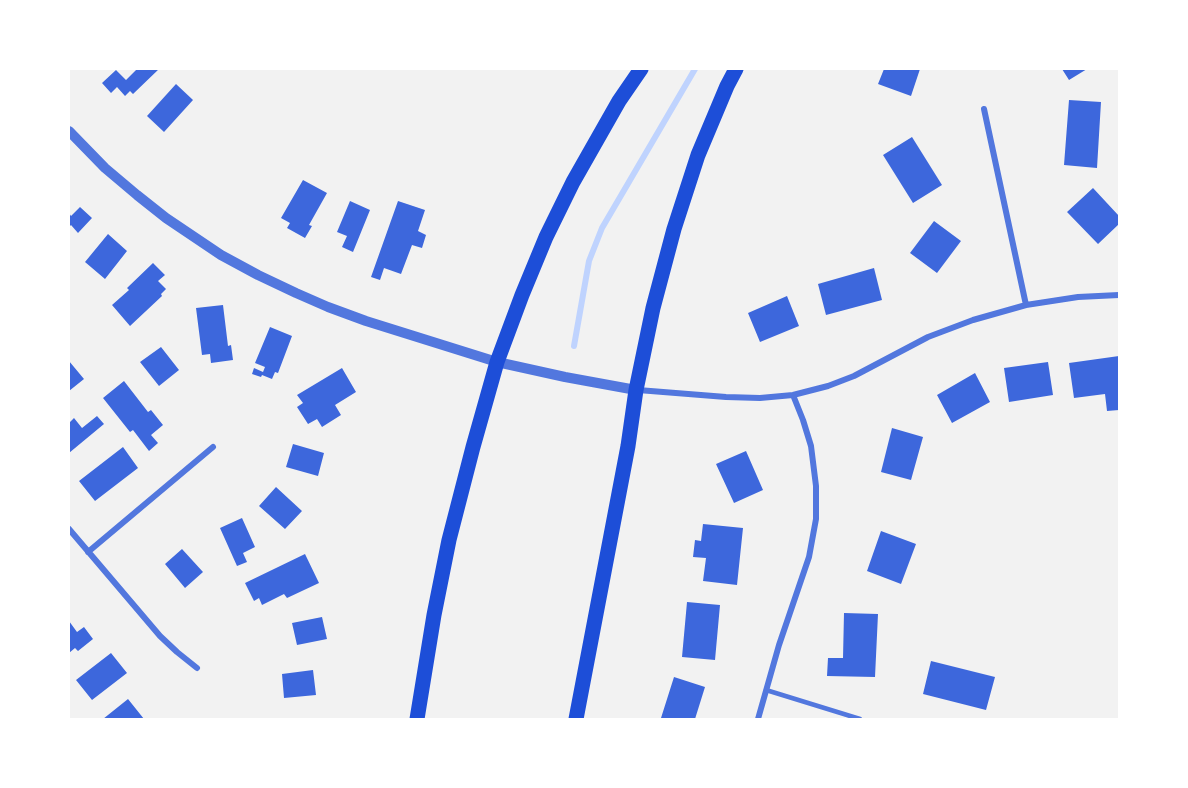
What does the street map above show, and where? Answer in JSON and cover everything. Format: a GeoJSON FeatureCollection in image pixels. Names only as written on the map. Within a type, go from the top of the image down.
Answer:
{"type":"FeatureCollection","features":[{"type":"Feature","properties":{"kind":"main road"},"geometry":{"type":"LineString","coordinates":[[417,719],[449,540],[497,362],[546,237],[573,182],[619,100],[641,69]]}},
{"type":"Feature","properties":{"kind":"main road"},"geometry":{"type":"LineString","coordinates":[[576,719],[653,308],[674,229],[698,155],[736,69]]}},
{"type":"Feature","properties":{"kind":"street"},"geometry":{"type":"LineString","coordinates":[[984,109],[1026,305]]}},
{"type":"Feature","properties":{"kind":"street"},"geometry":{"type":"LineString","coordinates":[[69,131],[105,168],[136,195],[194,237],[221,255],[296,293],[338,311],[497,362],[636,390],[737,398],[793,395],[828,386],[854,376],[928,338],[973,320],[1026,305],[1078,297],[1119,295]]}},
{"type":"Feature","properties":{"kind":"street"},"geometry":{"type":"LineString","coordinates":[[758,719],[779,645],[810,558],[816,519],[816,486],[811,446],[793,395]]}},
{"type":"Feature","properties":{"kind":"street"},"geometry":{"type":"LineString","coordinates":[[88,552],[213,447]]}},
{"type":"Feature","properties":{"kind":"street"},"geometry":{"type":"LineString","coordinates":[[69,529],[160,636],[197,668]]}},
{"type":"Feature","properties":{"kind":"lane"},"geometry":{"type":"LineString","coordinates":[[766,690],[860,719]]}},
{"type":"Feature","properties":{"kind":"building"},"geometry":{"type":"Polygon","coordinates":[[[137,69],[159,69],[133,94],[130,91],[125,96],[117,87],[111,93],[102,83],[116,70],[126,80],[137,69]]]}},
{"type":"Feature","properties":{"kind":"building"},"geometry":{"type":"Polygon","coordinates":[[[884,69],[920,69],[911,96],[878,84],[884,69]]]}},
{"type":"Feature","properties":{"kind":"building"},"geometry":{"type":"Polygon","coordinates":[[[1062,69],[1087,69],[1069,80],[1062,69]]]}},
{"type":"Feature","properties":{"kind":"building"},"geometry":{"type":"Polygon","coordinates":[[[176,84],[193,100],[164,132],[147,116],[176,84]]]}},
{"type":"Feature","properties":{"kind":"building"},"geometry":{"type":"Polygon","coordinates":[[[1069,100],[1101,102],[1097,168],[1064,165],[1069,100]]]}},
{"type":"Feature","properties":{"kind":"building"},"geometry":{"type":"Polygon","coordinates":[[[912,137],[942,185],[913,203],[883,155],[912,137]]]}},
{"type":"Feature","properties":{"kind":"building"},"geometry":{"type":"Polygon","coordinates":[[[303,180],[327,193],[309,225],[312,226],[305,238],[287,228],[290,223],[281,218],[303,180]]]}},
{"type":"Feature","properties":{"kind":"building"},"geometry":{"type":"Polygon","coordinates":[[[1093,188],[1119,216],[1119,224],[1098,244],[1067,212],[1093,188]]]}},
{"type":"Feature","properties":{"kind":"building"},"geometry":{"type":"Polygon","coordinates":[[[350,201],[370,210],[353,252],[342,247],[347,236],[337,232],[350,201]]]}},
{"type":"Feature","properties":{"kind":"building"},"geometry":{"type":"Polygon","coordinates":[[[398,201],[425,210],[418,231],[426,235],[422,248],[412,245],[401,274],[384,268],[380,280],[371,277],[398,201]]]}},
{"type":"Feature","properties":{"kind":"building"},"geometry":{"type":"Polygon","coordinates":[[[80,207],[92,218],[78,233],[71,225],[69,227],[69,213],[71,216],[80,207]]]}},
{"type":"Feature","properties":{"kind":"building"},"geometry":{"type":"Polygon","coordinates":[[[934,221],[961,241],[937,273],[910,253],[934,221]]]}},
{"type":"Feature","properties":{"kind":"building"},"geometry":{"type":"Polygon","coordinates":[[[108,234],[127,251],[105,279],[85,262],[108,234]]]}},
{"type":"Feature","properties":{"kind":"building"},"geometry":{"type":"Polygon","coordinates":[[[153,263],[165,275],[158,281],[166,289],[161,294],[162,296],[130,326],[112,305],[153,263]]]}},
{"type":"Feature","properties":{"kind":"building"},"geometry":{"type":"Polygon","coordinates":[[[874,268],[882,300],[826,315],[818,284],[874,268]]]}},
{"type":"Feature","properties":{"kind":"building"},"geometry":{"type":"Polygon","coordinates":[[[787,296],[799,326],[760,342],[748,313],[787,296]]]}},
{"type":"Feature","properties":{"kind":"building"},"geometry":{"type":"Polygon","coordinates":[[[223,305],[228,346],[231,345],[233,360],[211,363],[210,354],[202,355],[196,308],[223,305]]]}},
{"type":"Feature","properties":{"kind":"building"},"geometry":{"type":"Polygon","coordinates":[[[270,327],[292,336],[278,373],[275,372],[272,379],[252,374],[254,368],[263,372],[265,367],[255,363],[270,327]]]}},
{"type":"Feature","properties":{"kind":"building"},"geometry":{"type":"Polygon","coordinates":[[[161,347],[179,370],[159,386],[140,362],[161,347]]]}},
{"type":"Feature","properties":{"kind":"building"},"geometry":{"type":"Polygon","coordinates":[[[1119,356],[1119,410],[1107,411],[1105,394],[1074,398],[1069,363],[1119,356]]]}},
{"type":"Feature","properties":{"kind":"building"},"geometry":{"type":"Polygon","coordinates":[[[69,361],[84,379],[69,391],[69,361]]]}},
{"type":"Feature","properties":{"kind":"building"},"geometry":{"type":"Polygon","coordinates":[[[1048,362],[1053,395],[1009,402],[1004,368],[1048,362]]]}},
{"type":"Feature","properties":{"kind":"building"},"geometry":{"type":"Polygon","coordinates":[[[342,368],[356,392],[335,405],[341,415],[322,427],[317,419],[308,424],[297,407],[303,403],[297,395],[342,368]]]}},
{"type":"Feature","properties":{"kind":"building"},"geometry":{"type":"Polygon","coordinates":[[[975,373],[990,402],[952,423],[937,395],[975,373]]]}},
{"type":"Feature","properties":{"kind":"building"},"geometry":{"type":"Polygon","coordinates":[[[124,381],[148,412],[151,410],[163,425],[151,435],[158,443],[149,451],[133,430],[130,432],[103,398],[124,381]]]}},
{"type":"Feature","properties":{"kind":"building"},"geometry":{"type":"Polygon","coordinates":[[[97,416],[104,424],[69,453],[69,423],[74,418],[82,428],[97,416]]]}},
{"type":"Feature","properties":{"kind":"building"},"geometry":{"type":"Polygon","coordinates":[[[892,428],[923,437],[911,480],[881,472],[892,428]]]}},
{"type":"Feature","properties":{"kind":"building"},"geometry":{"type":"Polygon","coordinates":[[[293,444],[324,453],[318,476],[286,467],[293,444]]]}},
{"type":"Feature","properties":{"kind":"building"},"geometry":{"type":"Polygon","coordinates":[[[123,447],[138,468],[95,501],[79,481],[123,447]]]}},
{"type":"Feature","properties":{"kind":"building"},"geometry":{"type":"Polygon","coordinates":[[[746,451],[763,490],[734,503],[716,464],[746,451]]]}},
{"type":"Feature","properties":{"kind":"building"},"geometry":{"type":"Polygon","coordinates":[[[276,487],[302,511],[285,529],[259,506],[276,487]]]}},
{"type":"Feature","properties":{"kind":"building"},"geometry":{"type":"Polygon","coordinates":[[[242,518],[255,547],[243,553],[247,562],[237,566],[220,528],[242,518]]]}},
{"type":"Feature","properties":{"kind":"building"},"geometry":{"type":"Polygon","coordinates":[[[703,524],[743,528],[737,585],[703,581],[706,558],[693,557],[695,540],[701,541],[703,524]]]}},
{"type":"Feature","properties":{"kind":"building"},"geometry":{"type":"Polygon","coordinates":[[[881,531],[916,544],[901,584],[867,571],[881,531]]]}},
{"type":"Feature","properties":{"kind":"building"},"geometry":{"type":"Polygon","coordinates":[[[182,549],[203,572],[185,588],[165,564],[182,549]]]}},
{"type":"Feature","properties":{"kind":"building"},"geometry":{"type":"Polygon","coordinates":[[[305,554],[319,583],[287,598],[284,594],[262,605],[259,598],[254,601],[245,583],[305,554]]]}},
{"type":"Feature","properties":{"kind":"building"},"geometry":{"type":"Polygon","coordinates":[[[687,602],[720,605],[715,660],[682,657],[687,602]]]}},
{"type":"Feature","properties":{"kind":"building"},"geometry":{"type":"Polygon","coordinates":[[[844,613],[878,614],[875,677],[827,676],[828,658],[843,658],[844,613]]]}},
{"type":"Feature","properties":{"kind":"building"},"geometry":{"type":"Polygon","coordinates":[[[322,617],[327,639],[297,645],[292,623],[322,617]]]}},
{"type":"Feature","properties":{"kind":"building"},"geometry":{"type":"Polygon","coordinates":[[[69,621],[77,632],[84,627],[93,639],[78,651],[75,648],[69,653],[69,621]]]}},
{"type":"Feature","properties":{"kind":"building"},"geometry":{"type":"Polygon","coordinates":[[[111,653],[127,673],[92,700],[76,680],[111,653]]]}},
{"type":"Feature","properties":{"kind":"building"},"geometry":{"type":"Polygon","coordinates":[[[931,661],[995,677],[986,710],[923,694],[931,661]]]}},
{"type":"Feature","properties":{"kind":"building"},"geometry":{"type":"Polygon","coordinates":[[[313,670],[316,695],[284,698],[282,674],[313,670]]]}},
{"type":"Feature","properties":{"kind":"building"},"geometry":{"type":"Polygon","coordinates":[[[674,677],[705,687],[695,719],[661,718],[674,677]]]}},
{"type":"Feature","properties":{"kind":"building"},"geometry":{"type":"Polygon","coordinates":[[[128,699],[144,719],[103,719],[128,699]]]}},
{"type":"Feature","properties":{"kind":"waterway"},"geometry":{"type":"LineString","coordinates":[[574,346],[589,261],[602,228],[695,69]]}}]}
